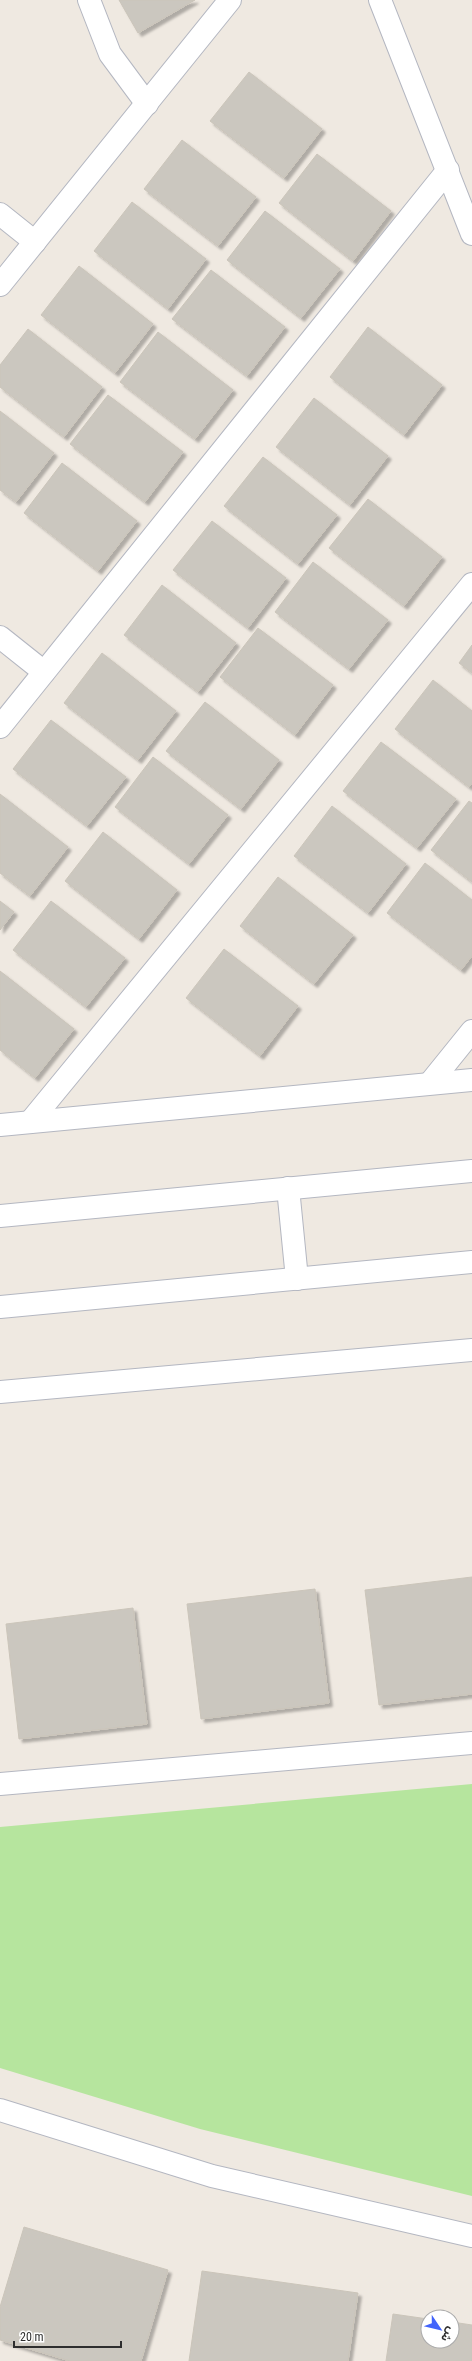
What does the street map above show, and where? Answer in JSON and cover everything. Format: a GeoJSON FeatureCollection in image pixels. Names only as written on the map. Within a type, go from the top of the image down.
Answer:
{"type":"FeatureCollection","features":[{"type":"Feature","properties":{"kind":"street"},"geometry":{"type":"LineString","coordinates":[[89,0],[110,54],[147,104]]}},
{"type":"Feature","properties":{"kind":"street"},"geometry":{"type":"LineString","coordinates":[[0,285],[230,0]]}},
{"type":"Feature","properties":{"kind":"street"},"geometry":{"type":"LineString","coordinates":[[380,0],[472,234]]}},
{"type":"Feature","properties":{"kind":"street"},"geometry":{"type":"LineString","coordinates":[[0,727],[448,170]]}},
{"type":"Feature","properties":{"kind":"street"},"geometry":{"type":"LineString","coordinates":[[0,214],[35,242]]}},
{"type":"Feature","properties":{"kind":"street"},"geometry":{"type":"LineString","coordinates":[[30,1122],[472,584]]}},
{"type":"Feature","properties":{"kind":"street"},"geometry":{"type":"LineString","coordinates":[[0,637],[44,672]]}},
{"type":"Feature","properties":{"kind":"street"},"geometry":{"type":"LineString","coordinates":[[430,1083],[472,1031]]}},
{"type":"Feature","properties":{"kind":"street"},"geometry":{"type":"LineString","coordinates":[[0,1125],[472,1080]]}},
{"type":"Feature","properties":{"kind":"street"},"geometry":{"type":"LineString","coordinates":[[0,1216],[472,1171]]}},
{"type":"Feature","properties":{"kind":"street"},"geometry":{"type":"LineString","coordinates":[[288,1188],[297,1279]]}},
{"type":"Feature","properties":{"kind":"street"},"geometry":{"type":"LineString","coordinates":[[0,1307],[472,1262]]}},
{"type":"Feature","properties":{"kind":"street"},"geometry":{"type":"LineString","coordinates":[[0,1392],[472,1350]]}},
{"type":"Feature","properties":{"kind":"street"},"geometry":{"type":"LineString","coordinates":[[0,1784],[472,1743]]}},
{"type":"Feature","properties":{"kind":"street"},"geometry":{"type":"LineString","coordinates":[[0,2110],[212,2176],[472,2236]]}},
{"type":"Feature","properties":{"kind":"green space"},"geometry":{"type":"Polygon","coordinates":[[[472,1784],[472,2196],[200,2129],[0,2068],[0,1827],[472,1784]]]}},
{"type":"Feature","properties":{"kind":"building"},"geometry":{"type":"Polygon","coordinates":[[[119,0],[195,0],[138,33],[119,0]]]}},
{"type":"Feature","properties":{"kind":"building"},"geometry":{"type":"Polygon","coordinates":[[[249,72],[322,129],[284,178],[210,121],[249,72]]]}},
{"type":"Feature","properties":{"kind":"building"},"geometry":{"type":"Polygon","coordinates":[[[182,140],[256,197],[218,246],[144,189],[182,140]]]}},
{"type":"Feature","properties":{"kind":"building"},"geometry":{"type":"Polygon","coordinates":[[[317,154],[391,211],[353,261],[279,203],[317,154]]]}},
{"type":"Feature","properties":{"kind":"building"},"geometry":{"type":"Polygon","coordinates":[[[132,202],[206,259],[168,309],[94,251],[132,202]]]}},
{"type":"Feature","properties":{"kind":"building"},"geometry":{"type":"Polygon","coordinates":[[[265,211],[340,269],[301,318],[227,260],[265,211]]]}},
{"type":"Feature","properties":{"kind":"building"},"geometry":{"type":"Polygon","coordinates":[[[79,266],[153,324],[115,373],[41,315],[79,266]]]}},
{"type":"Feature","properties":{"kind":"building"},"geometry":{"type":"Polygon","coordinates":[[[211,270],[285,327],[247,376],[172,319],[211,270]]]}},
{"type":"Feature","properties":{"kind":"building"},"geometry":{"type":"Polygon","coordinates":[[[368,327],[442,385],[404,435],[330,377],[368,327]]]}},
{"type":"Feature","properties":{"kind":"building"},"geometry":{"type":"Polygon","coordinates":[[[28,329],[102,387],[64,437],[0,387],[0,365],[28,329]]]}},
{"type":"Feature","properties":{"kind":"building"},"geometry":{"type":"Polygon","coordinates":[[[158,332],[233,390],[195,439],[120,382],[158,332]]]}},
{"type":"Feature","properties":{"kind":"building"},"geometry":{"type":"Polygon","coordinates":[[[108,395],[183,452],[145,502],[70,444],[108,395]]]}},
{"type":"Feature","properties":{"kind":"building"},"geometry":{"type":"Polygon","coordinates":[[[314,398],[388,456],[350,505],[276,447],[314,398]]]}},
{"type":"Feature","properties":{"kind":"building"},"geometry":{"type":"Polygon","coordinates":[[[0,411],[54,453],[16,502],[0,490],[0,411]]]}},
{"type":"Feature","properties":{"kind":"building"},"geometry":{"type":"Polygon","coordinates":[[[263,457],[337,515],[298,564],[224,506],[263,457]]]}},
{"type":"Feature","properties":{"kind":"building"},"geometry":{"type":"Polygon","coordinates":[[[62,463],[137,521],[98,571],[24,513],[62,463]]]}},
{"type":"Feature","properties":{"kind":"building"},"geometry":{"type":"Polygon","coordinates":[[[368,499],[442,557],[404,606],[329,548],[368,499]]]}},
{"type":"Feature","properties":{"kind":"building"},"geometry":{"type":"Polygon","coordinates":[[[212,521],[286,578],[248,628],[173,570],[212,521]]]}},
{"type":"Feature","properties":{"kind":"building"},"geometry":{"type":"Polygon","coordinates":[[[313,562],[388,620],[349,669],[275,612],[313,562]]]}},
{"type":"Feature","properties":{"kind":"building"},"geometry":{"type":"Polygon","coordinates":[[[162,585],[236,643],[198,692],[124,635],[162,585]]]}},
{"type":"Feature","properties":{"kind":"building"},"geometry":{"type":"Polygon","coordinates":[[[258,628],[333,685],[295,735],[220,677],[258,628]]]}},
{"type":"Feature","properties":{"kind":"building"},"geometry":{"type":"Polygon","coordinates":[[[472,645],[472,673],[459,663],[472,645]]]}},
{"type":"Feature","properties":{"kind":"building"},"geometry":{"type":"Polygon","coordinates":[[[102,653],[176,711],[138,760],[64,703],[102,653]]]}},
{"type":"Feature","properties":{"kind":"building"},"geometry":{"type":"Polygon","coordinates":[[[433,680],[472,711],[472,783],[469,787],[395,729],[433,680]]]}},
{"type":"Feature","properties":{"kind":"building"},"geometry":{"type":"Polygon","coordinates":[[[205,702],[279,760],[241,809],[166,751],[205,702]]]}},
{"type":"Feature","properties":{"kind":"building"},"geometry":{"type":"Polygon","coordinates":[[[51,720],[126,777],[87,826],[13,769],[51,720]]]}},
{"type":"Feature","properties":{"kind":"building"},"geometry":{"type":"Polygon","coordinates":[[[381,742],[456,799],[417,848],[343,791],[381,742]]]}},
{"type":"Feature","properties":{"kind":"building"},"geometry":{"type":"Polygon","coordinates":[[[153,757],[228,815],[189,864],[115,807],[153,757]]]}},
{"type":"Feature","properties":{"kind":"building"},"geometry":{"type":"Polygon","coordinates":[[[0,794],[68,847],[30,896],[0,873],[0,794]]]}},
{"type":"Feature","properties":{"kind":"building"},"geometry":{"type":"Polygon","coordinates":[[[469,801],[472,803],[472,882],[431,850],[469,801]]]}},
{"type":"Feature","properties":{"kind":"building"},"geometry":{"type":"Polygon","coordinates":[[[332,806],[406,864],[368,913],[294,856],[332,806]]]}},
{"type":"Feature","properties":{"kind":"building"},"geometry":{"type":"Polygon","coordinates":[[[103,832],[177,890],[139,939],[65,881],[103,832]]]}},
{"type":"Feature","properties":{"kind":"building"},"geometry":{"type":"Polygon","coordinates":[[[425,863],[472,900],[472,956],[461,970],[387,913],[425,863]]]}},
{"type":"Feature","properties":{"kind":"building"},"geometry":{"type":"Polygon","coordinates":[[[278,877],[353,935],[314,984],[240,926],[278,877]]]}},
{"type":"Feature","properties":{"kind":"building"},"geometry":{"type":"Polygon","coordinates":[[[0,901],[14,912],[0,930],[0,901]]]}},
{"type":"Feature","properties":{"kind":"building"},"geometry":{"type":"Polygon","coordinates":[[[51,901],[125,958],[86,1007],[13,950],[51,901]]]}},
{"type":"Feature","properties":{"kind":"building"},"geometry":{"type":"Polygon","coordinates":[[[224,949],[298,1006],[260,1056],[186,998],[224,949]]]}},
{"type":"Feature","properties":{"kind":"building"},"geometry":{"type":"Polygon","coordinates":[[[0,971],[74,1029],[35,1078],[0,1050],[0,971]]]}},
{"type":"Feature","properties":{"kind":"building"},"geometry":{"type":"Polygon","coordinates":[[[472,1577],[472,1694],[379,1705],[365,1590],[472,1577]]]}},
{"type":"Feature","properties":{"kind":"building"},"geometry":{"type":"Polygon","coordinates":[[[315,1589],[329,1703],[201,1719],[187,1604],[315,1589]]]}},
{"type":"Feature","properties":{"kind":"building"},"geometry":{"type":"Polygon","coordinates":[[[133,1608],[147,1724],[19,1739],[6,1624],[133,1608]]]}},
{"type":"Feature","properties":{"kind":"building"},"geometry":{"type":"Polygon","coordinates":[[[24,2227],[168,2270],[141,2361],[70,2361],[0,2340],[0,2307],[24,2227]]]}},
{"type":"Feature","properties":{"kind":"building"},"geometry":{"type":"Polygon","coordinates":[[[202,2271],[358,2293],[348,2361],[189,2361],[202,2271]]]}},
{"type":"Feature","properties":{"kind":"building"},"geometry":{"type":"Polygon","coordinates":[[[393,2314],[420,2318],[420,2349],[460,2349],[460,2323],[472,2325],[472,2361],[386,2361],[393,2314]]]}}]}
